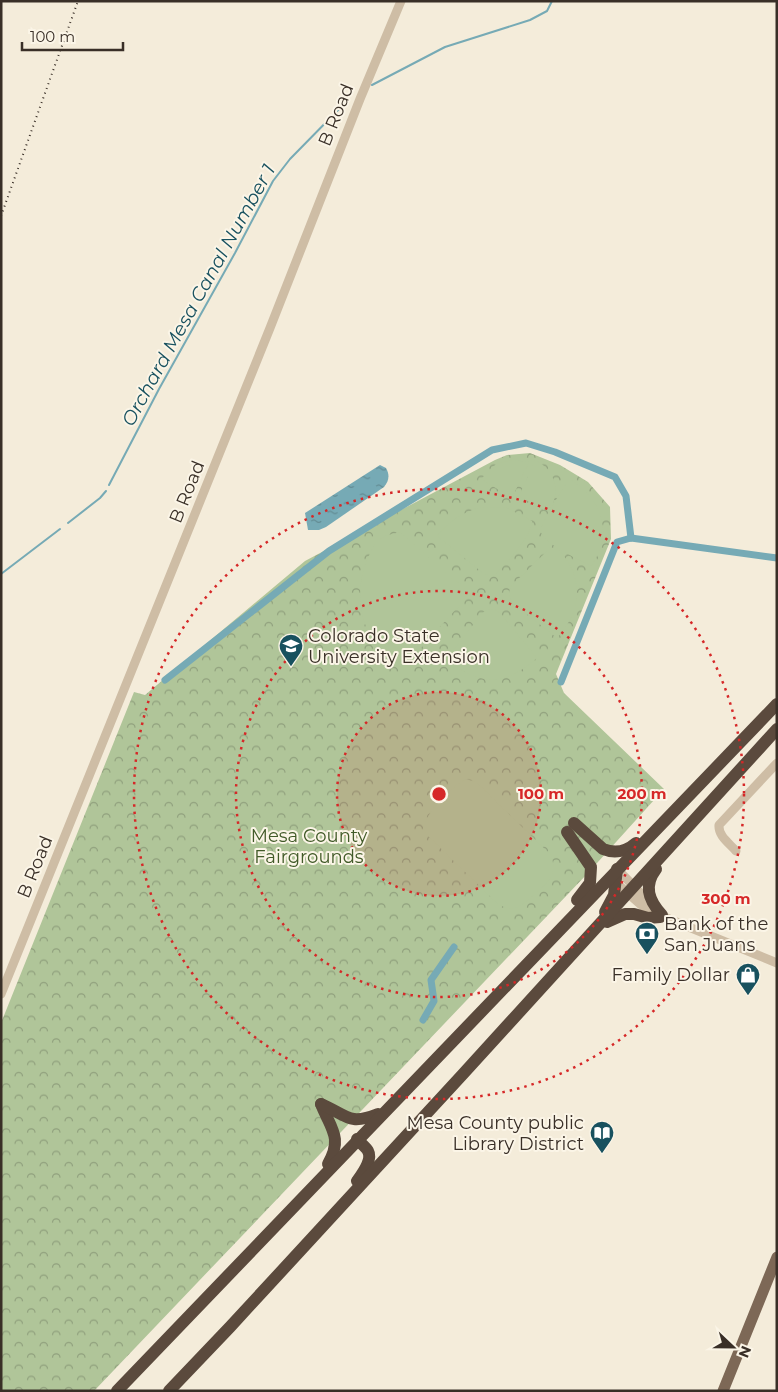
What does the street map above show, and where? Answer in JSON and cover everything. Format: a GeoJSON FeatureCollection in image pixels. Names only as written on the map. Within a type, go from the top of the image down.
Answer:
{"type":"FeatureCollection","features":[{"type":"Feature","properties":{"kind":"highway"},"geometry":{"type":"LineString","coordinates":[[117,1391],[509,981],[614,876],[777,704]]}},
{"type":"Feature","properties":{"kind":"highway"},"geometry":{"type":"LineString","coordinates":[[169,1391],[337,1211],[777,730]]}},
{"type":"Feature","properties":{"kind":"highway"},"geometry":{"type":"LineString","coordinates":[[509,981],[590,882],[591,867],[570,827],[604,848],[614,852],[627,850],[726,756]]}},
{"type":"Feature","properties":{"kind":"highway"},"geometry":{"type":"LineString","coordinates":[[664,918],[650,898],[648,886],[650,877],[711,811],[729,783]]}},
{"type":"Feature","properties":{"kind":"highway"},"geometry":{"type":"LineString","coordinates":[[600,925],[604,912],[612,900],[614,876]]}},
{"type":"Feature","properties":{"kind":"highway"},"geometry":{"type":"LineString","coordinates":[[600,925],[625,914],[634,914],[648,918],[664,918]]}},
{"type":"Feature","properties":{"kind":"highway"},"geometry":{"type":"LineString","coordinates":[[318,1180],[333,1155],[336,1146],[335,1137],[321,1104],[333,1109],[344,1117],[354,1120],[365,1120],[383,1112]]}},
{"type":"Feature","properties":{"kind":"highway"},"geometry":{"type":"LineString","coordinates":[[337,1211],[368,1161],[368,1151],[357,1139]]}},
{"type":"Feature","properties":{"kind":"main road"},"geometry":{"type":"LineString","coordinates":[[723,1391],[777,1257]]}},
{"type":"Feature","properties":{"kind":"street","name":"B Road"},"geometry":{"type":"LineString","coordinates":[[1,994],[270,328],[360,99],[402,1]]}},
{"type":"Feature","properties":{"kind":"street"},"geometry":{"type":"LineString","coordinates":[[736,851],[719,832],[719,824],[777,763]]}},
{"type":"Feature","properties":{"kind":"street"},"geometry":{"type":"LineString","coordinates":[[614,876],[631,891]]}},
{"type":"Feature","properties":{"kind":"street"},"geometry":{"type":"LineString","coordinates":[[614,876],[631,891],[647,910],[777,963]]}},
{"type":"Feature","properties":{"kind":"green space","name":"Mesa County Fairgrounds"},"geometry":{"type":"Polygon","coordinates":[[[530,453],[560,465],[588,482],[610,507],[611,539],[556,674],[564,693],[664,789],[588,873],[94,1391],[1,1391],[1,1023],[134,692],[145,695],[305,561],[495,460],[507,455],[530,453]]]}},
{"type":"Feature","properties":{"kind":"green space"},"geometry":{"type":"Polygon","coordinates":[[[512,460],[529,462],[512,498],[481,479],[496,464],[512,460]]]}},
{"type":"Feature","properties":{"kind":"green space"},"geometry":{"type":"Polygon","coordinates":[[[535,460],[547,468],[554,480],[555,492],[552,506],[569,479],[589,496],[596,506],[601,517],[602,541],[598,554],[591,566],[554,546],[543,536],[540,530],[551,507],[544,510],[519,496],[535,460]]]}},
{"type":"Feature","properties":{"kind":"green space"},"geometry":{"type":"Polygon","coordinates":[[[484,507],[507,508],[532,521],[528,534],[495,575],[483,573],[437,536],[458,517],[484,507]]]}},
{"type":"Feature","properties":{"kind":"green space"},"geometry":{"type":"Polygon","coordinates":[[[400,532],[460,584],[466,594],[463,602],[403,668],[396,666],[384,657],[375,644],[364,621],[360,597],[363,572],[373,547],[383,537],[400,532]]]}},
{"type":"Feature","properties":{"kind":"green space"},"geometry":{"type":"Polygon","coordinates":[[[548,550],[559,550],[573,571],[576,583],[577,594],[571,617],[557,638],[514,604],[509,595],[512,585],[548,550]]]}},
{"type":"Feature","properties":{"kind":"green space"},"geometry":{"type":"Polygon","coordinates":[[[494,609],[500,613],[537,658],[514,674],[492,680],[471,675],[446,660],[482,613],[494,609]]]}},
{"type":"Feature","properties":{"kind":"green space"},"geometry":{"type":"Polygon","coordinates":[[[466,779],[476,782],[550,854],[553,865],[551,877],[545,885],[515,908],[499,905],[427,835],[423,827],[429,814],[440,800],[466,779]]]}},
{"type":"Feature","properties":{"kind":"water"},"geometry":{"type":"Polygon","coordinates":[[[380,465],[386,468],[388,473],[388,480],[384,487],[326,527],[319,530],[308,530],[305,513],[380,465]]]}},
{"type":"Feature","properties":{"kind":"waterway","name":"Orchard Mesa Canal Number 1"},"geometry":{"type":"LineString","coordinates":[[372,85],[445,47],[530,20],[547,11],[552,1]]}},
{"type":"Feature","properties":{"kind":"waterway","name":"Orchard Mesa Canal Number 1"},"geometry":{"type":"LineString","coordinates":[[109,485],[159,389],[273,181],[290,159],[343,105]]}},
{"type":"Feature","properties":{"kind":"waterway"},"geometry":{"type":"LineString","coordinates":[[165,680],[329,551],[492,450],[526,443],[555,452],[615,477],[626,496],[631,538]]}},
{"type":"Feature","properties":{"kind":"waterway","name":"Orchard Mesa Canal Number 1"},"geometry":{"type":"LineString","coordinates":[[68,523],[106,491]]}},
{"type":"Feature","properties":{"kind":"waterway","name":"Orchard Mesa Canal Number 1"},"geometry":{"type":"LineString","coordinates":[[1,574],[60,529]]}},
{"type":"Feature","properties":{"kind":"waterway"},"geometry":{"type":"LineString","coordinates":[[561,682],[617,542],[631,538],[777,558]]}},
{"type":"Feature","properties":{"kind":"waterway"},"geometry":{"type":"LineString","coordinates":[[423,1020],[434,1001],[431,980],[454,947]]}},
{"type":"Feature","properties":{"kind":"railway"},"geometry":{"type":"LineString","coordinates":[[1,216],[78,1]]}},
{"type":"Feature","properties":{"kind":"place","name":"Colorado State University Extension"},"geometry":{"type":"Point","coordinates":[291,667]}},
{"type":"Feature","properties":{"kind":"place","name":"Bank of the San Juans"},"geometry":{"type":"Point","coordinates":[647,955]}},
{"type":"Feature","properties":{"kind":"place","name":"Family Dollar"},"geometry":{"type":"Point","coordinates":[748,996]}},
{"type":"Feature","properties":{"kind":"place","name":"Mesa County public Library District"},"geometry":{"type":"Point","coordinates":[602,1154]}}]}
